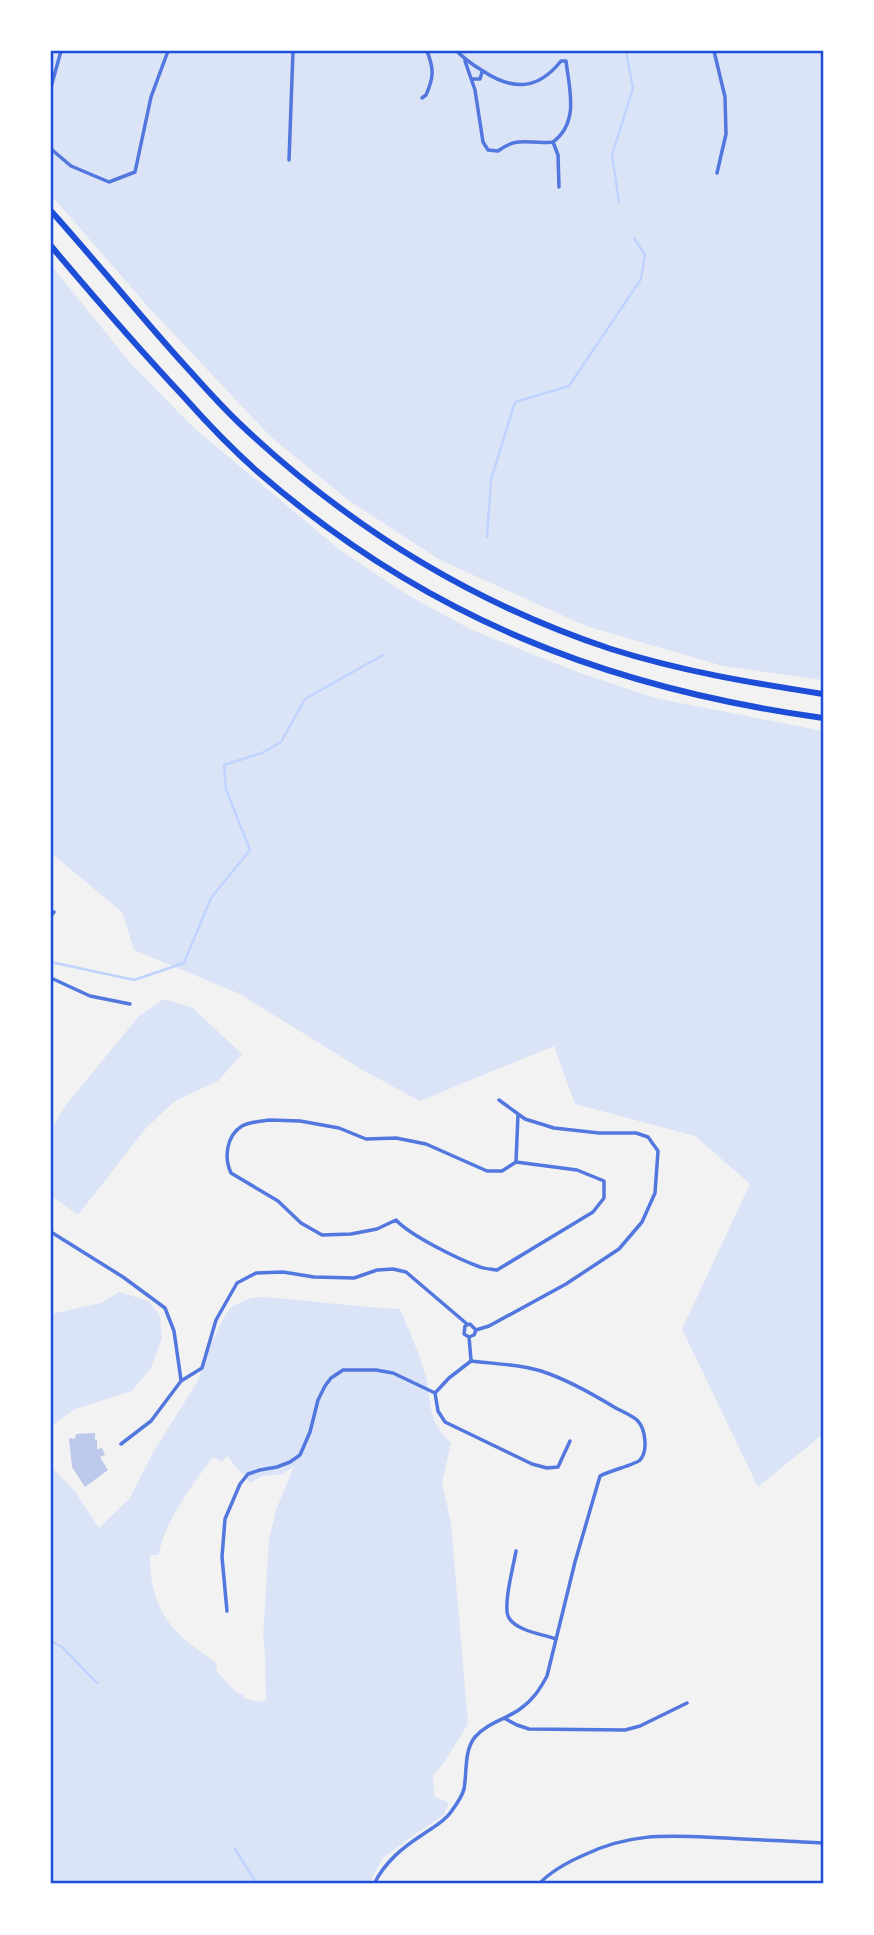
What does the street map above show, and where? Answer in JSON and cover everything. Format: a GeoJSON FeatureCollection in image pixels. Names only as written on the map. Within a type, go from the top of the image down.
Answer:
{"type":"FeatureCollection","features":[{"type":"Feature","properties":{"kind":"highway"},"geometry":{"type":"LineString","coordinates":[[51,211],[134,308],[236,420],[318,493],[389,544],[480,595],[595,643],[700,673],[823,694]]}},
{"type":"Feature","properties":{"kind":"highway"},"geometry":{"type":"LineString","coordinates":[[51,246],[143,354],[228,444],[315,519],[375,561],[463,612],[505,632],[599,668],[683,692],[767,710],[823,718]]}},
{"type":"Feature","properties":{"kind":"street"},"geometry":{"type":"LineString","coordinates":[[51,87],[61,51]]}},
{"type":"Feature","properties":{"kind":"street"},"geometry":{"type":"LineString","coordinates":[[51,149],[71,166],[109,182],[135,172],[151,97],[168,51]]}},
{"type":"Feature","properties":{"kind":"street"},"geometry":{"type":"LineString","coordinates":[[289,160],[293,51]]}},
{"type":"Feature","properties":{"kind":"street"},"geometry":{"type":"LineString","coordinates":[[422,98],[426,95],[433,69],[427,51]]}},
{"type":"Feature","properties":{"kind":"street"},"geometry":{"type":"LineString","coordinates":[[457,51],[465,61],[471,78],[481,118],[483,142],[488,150],[498,151],[509,143],[525,140],[553,142]]}},
{"type":"Feature","properties":{"kind":"street"},"geometry":{"type":"LineString","coordinates":[[714,51],[725,97],[726,134],[718,173]]}},
{"type":"Feature","properties":{"kind":"street"},"geometry":{"type":"LineString","coordinates":[[465,61],[494,79],[521,86],[533,83],[561,61],[566,61],[571,88],[571,109],[565,129],[553,142]]}},
{"type":"Feature","properties":{"kind":"street"},"geometry":{"type":"LineString","coordinates":[[471,78],[480,79],[481,70]]}},
{"type":"Feature","properties":{"kind":"street"},"geometry":{"type":"LineString","coordinates":[[553,142],[558,155],[559,187]]}},
{"type":"Feature","properties":{"kind":"street"},"geometry":{"type":"LineString","coordinates":[[51,978],[90,996],[130,1004]]}},
{"type":"Feature","properties":{"kind":"street"},"geometry":{"type":"LineString","coordinates":[[469,1337],[474,1335],[476,1330],[489,1326],[566,1283],[619,1249],[642,1222],[654,1193],[658,1151],[648,1137],[636,1132],[599,1133],[554,1128],[525,1119],[499,1100]]}},
{"type":"Feature","properties":{"kind":"street"},"geometry":{"type":"LineString","coordinates":[[516,1162],[518,1114]]}},
{"type":"Feature","properties":{"kind":"street"},"geometry":{"type":"LineString","coordinates":[[270,1120],[300,1121],[339,1128],[366,1139],[396,1138],[426,1144],[486,1171],[502,1171],[516,1162],[578,1170],[604,1181],[604,1198],[593,1212],[497,1270],[483,1269],[404,1227],[396,1220],[377,1229],[351,1234],[322,1235],[301,1223],[278,1201],[231,1173],[227,1166],[232,1134],[243,1125],[270,1120]]}},
{"type":"Feature","properties":{"kind":"street"},"geometry":{"type":"LineString","coordinates":[[51,1232],[123,1277],[165,1308],[174,1331],[181,1381]]}},
{"type":"Feature","properties":{"kind":"street"},"geometry":{"type":"LineString","coordinates":[[121,1444],[151,1421],[181,1381],[202,1368],[216,1320],[237,1283],[256,1273],[283,1272],[314,1277],[354,1278],[377,1270],[406,1272],[476,1330]]}},
{"type":"Feature","properties":{"kind":"street"},"geometry":{"type":"LineString","coordinates":[[467,1324],[463,1331],[469,1337],[471,1361]]}},
{"type":"Feature","properties":{"kind":"street"},"geometry":{"type":"LineString","coordinates":[[374,1884],[390,1859],[446,1819],[464,1792],[473,1740],[484,1729],[520,1709],[538,1692],[547,1676],[575,1562],[600,1476],[610,1470],[636,1464],[642,1459],[644,1429],[636,1419],[542,1371],[516,1365],[471,1361],[435,1393]]}},
{"type":"Feature","properties":{"kind":"street"},"geometry":{"type":"LineString","coordinates":[[227,1611],[222,1557],[225,1519],[235,1494],[248,1474],[277,1468],[300,1455],[310,1432],[318,1400],[331,1378],[343,1370],[376,1370],[393,1373],[435,1393]]}},
{"type":"Feature","properties":{"kind":"street"},"geometry":{"type":"LineString","coordinates":[[435,1393],[438,1411],[445,1422],[532,1464],[547,1468],[558,1467],[570,1441]]}},
{"type":"Feature","properties":{"kind":"street"},"geometry":{"type":"LineString","coordinates":[[516,1551],[507,1615],[510,1621],[522,1627],[556,1639]]}},
{"type":"Feature","properties":{"kind":"street"},"geometry":{"type":"LineString","coordinates":[[504,1718],[529,1729],[625,1730],[640,1726],[687,1703]]}},
{"type":"Feature","properties":{"kind":"street"},"geometry":{"type":"LineString","coordinates":[[539,1884],[562,1867],[604,1845],[640,1837],[679,1836],[823,1843]]}},
{"type":"Feature","properties":{"kind":"shaded area"},"geometry":{"type":"Polygon","coordinates":[[[51,51],[823,51],[823,680],[723,666],[586,626],[440,560],[348,500],[271,437],[150,309],[51,195],[51,51]]]}},
{"type":"Feature","properties":{"kind":"shaded area"},"geometry":{"type":"Polygon","coordinates":[[[51,265],[132,365],[193,427],[340,550],[406,594],[472,630],[572,670],[655,698],[823,731],[823,1434],[758,1487],[682,1329],[750,1184],[695,1136],[575,1104],[554,1046],[420,1101],[364,1071],[240,994],[134,950],[122,912],[51,853],[51,265]]]}},
{"type":"Feature","properties":{"kind":"shaded area"},"geometry":{"type":"Polygon","coordinates":[[[164,999],[193,1008],[242,1054],[218,1081],[175,1101],[146,1128],[78,1215],[51,1196],[51,1130],[65,1106],[139,1016],[164,999]]]}},
{"type":"Feature","properties":{"kind":"shaded area"},"geometry":{"type":"Polygon","coordinates":[[[119,1292],[148,1301],[160,1316],[162,1338],[151,1368],[132,1391],[75,1409],[51,1426],[51,1314],[101,1303],[119,1292]]]}},
{"type":"Feature","properties":{"kind":"shaded area"},"geometry":{"type":"Polygon","coordinates":[[[251,1298],[400,1309],[418,1351],[434,1419],[451,1443],[442,1483],[451,1523],[468,1724],[433,1776],[434,1796],[449,1803],[444,1815],[383,1858],[369,1884],[51,1884],[51,1467],[74,1490],[99,1528],[130,1498],[154,1451],[199,1379],[204,1357],[226,1314],[232,1306],[251,1298]],[[227,1456],[222,1462],[213,1457],[173,1517],[161,1543],[159,1555],[150,1555],[150,1566],[156,1598],[173,1627],[216,1663],[217,1672],[238,1694],[244,1693],[243,1698],[260,1702],[266,1700],[263,1636],[269,1540],[276,1510],[294,1466],[283,1474],[263,1476],[250,1483],[227,1456]]]}},
{"type":"Feature","properties":{"kind":"building"},"geometry":{"type":"Polygon","coordinates":[[[95,1433],[97,1449],[102,1448],[105,1455],[100,1457],[108,1470],[85,1487],[72,1467],[69,1438],[75,1439],[76,1434],[95,1433]]]}},
{"type":"Feature","properties":{"kind":"waterway"},"geometry":{"type":"LineString","coordinates":[[619,202],[612,155],[633,88],[626,51]]}},
{"type":"Feature","properties":{"kind":"waterway"},"geometry":{"type":"LineString","coordinates":[[487,537],[491,480],[515,402],[569,386],[641,279],[645,255],[634,238]]}},
{"type":"Feature","properties":{"kind":"waterway"},"geometry":{"type":"LineString","coordinates":[[51,962],[134,980],[184,963],[211,898],[250,850],[226,789],[224,765],[262,753],[281,742],[305,699],[383,655]]}},
{"type":"Feature","properties":{"kind":"waterway"},"geometry":{"type":"LineString","coordinates":[[51,1641],[62,1647],[97,1683]]}},
{"type":"Feature","properties":{"kind":"waterway"},"geometry":{"type":"LineString","coordinates":[[235,1849],[257,1884]]}}]}
